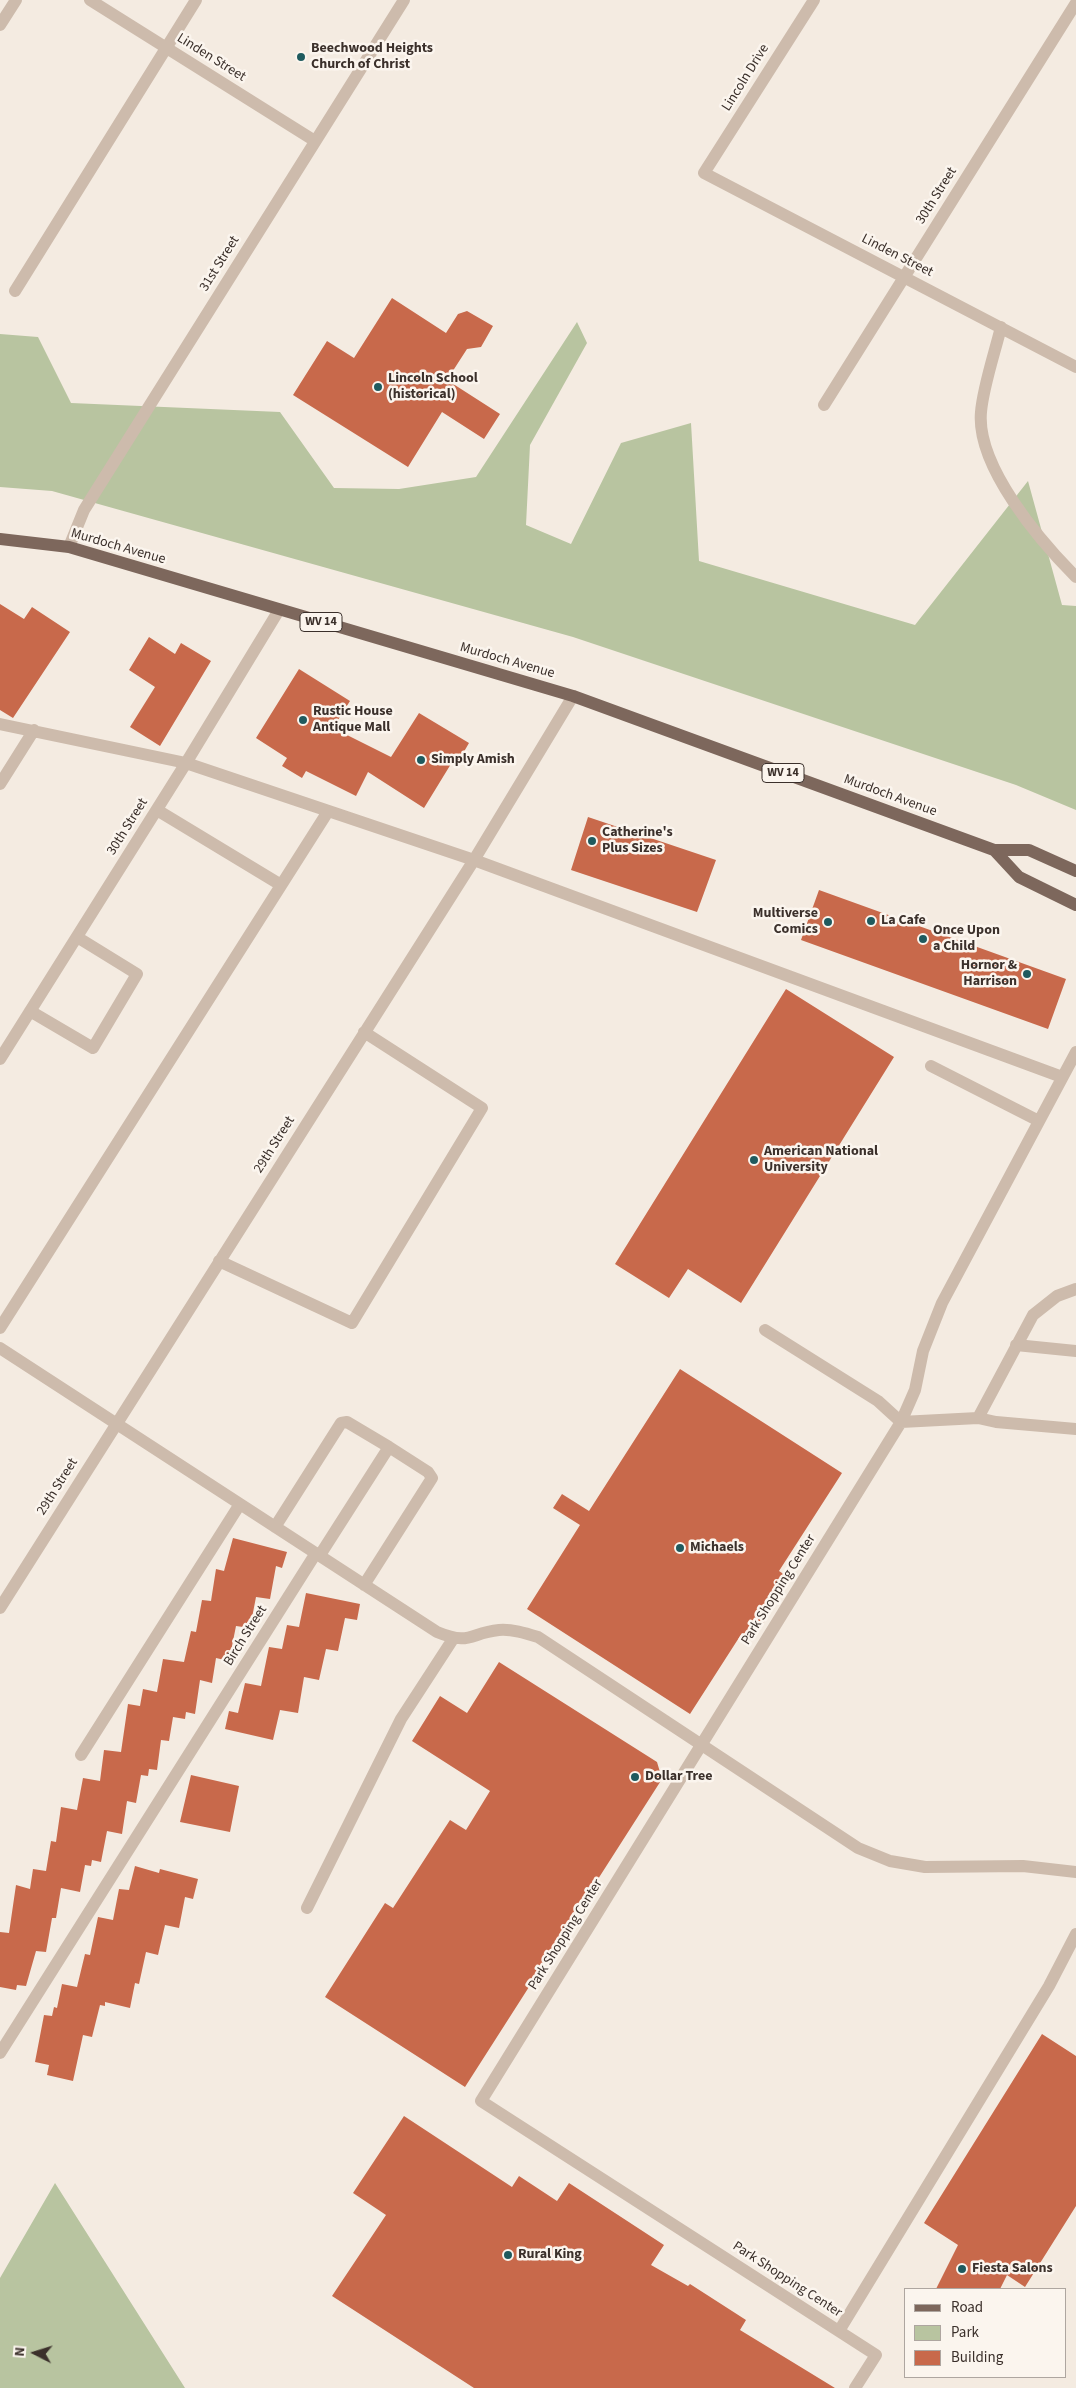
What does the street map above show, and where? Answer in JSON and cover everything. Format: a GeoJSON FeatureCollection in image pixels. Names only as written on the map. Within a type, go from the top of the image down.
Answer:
{"type":"FeatureCollection","features":[{"type":"Feature","properties":{"kind":"main road","name":"Murdoch Avenue"},"geometry":{"type":"LineString","coordinates":[[0,540],[69,547],[573,696],[994,850],[1029,850],[1076,871]]}},
{"type":"Feature","properties":{"kind":"main road","name":"Murdoch Avenue"},"geometry":{"type":"LineString","coordinates":[[994,850],[1019,877],[1076,905]]}},
{"type":"Feature","properties":{"kind":"street"},"geometry":{"type":"LineString","coordinates":[[0,25],[16,0]]}},
{"type":"Feature","properties":{"kind":"street","name":"Linden Street"},"geometry":{"type":"LineString","coordinates":[[90,0],[315,141]]}},
{"type":"Feature","properties":{"kind":"street"},"geometry":{"type":"LineString","coordinates":[[15,291],[196,0]]}},
{"type":"Feature","properties":{"kind":"street","name":"31st Street"},"geometry":{"type":"LineString","coordinates":[[69,547],[84,510],[404,0]]}},
{"type":"Feature","properties":{"kind":"street","name":"Lincoln Drive"},"geometry":{"type":"LineString","coordinates":[[704,173],[814,0]]}},
{"type":"Feature","properties":{"kind":"street","name":"30th Street"},"geometry":{"type":"LineString","coordinates":[[824,405],[1076,3]]}},
{"type":"Feature","properties":{"kind":"street","name":"Linden Street"},"geometry":{"type":"LineString","coordinates":[[704,173],[1076,366]]}},
{"type":"Feature","properties":{"kind":"street"},"geometry":{"type":"LineString","coordinates":[[1000,327],[980,413],[985,446],[1011,500],[1059,561],[1076,577]]}},
{"type":"Feature","properties":{"kind":"street","name":"30th Street"},"geometry":{"type":"LineString","coordinates":[[0,1059],[157,810],[279,610]]}},
{"type":"Feature","properties":{"kind":"street","name":"29th Street"},"geometry":{"type":"LineString","coordinates":[[0,1608],[474,860],[573,696]]}},
{"type":"Feature","properties":{"kind":"street"},"geometry":{"type":"LineString","coordinates":[[0,724],[186,763],[474,860],[1062,1077]]}},
{"type":"Feature","properties":{"kind":"street"},"geometry":{"type":"LineString","coordinates":[[0,784],[34,730]]}},
{"type":"Feature","properties":{"kind":"street"},"geometry":{"type":"LineString","coordinates":[[157,810],[281,885]]}},
{"type":"Feature","properties":{"kind":"street"},"geometry":{"type":"LineString","coordinates":[[0,1328],[327,812]]}},
{"type":"Feature","properties":{"kind":"street"},"geometry":{"type":"LineString","coordinates":[[30,1011],[93,1048],[136,974],[77,937]]}},
{"type":"Feature","properties":{"kind":"street"},"geometry":{"type":"LineString","coordinates":[[220,1261],[352,1323],[482,1108],[364,1032]]}},
{"type":"Feature","properties":{"kind":"street","name":"Park Shopping Center"},"geometry":{"type":"LineString","coordinates":[[855,2388],[876,2355],[481,2101],[901,1422],[915,1390],[923,1351],[942,1303],[1076,1052]]}},
{"type":"Feature","properties":{"kind":"street"},"geometry":{"type":"LineString","coordinates":[[931,1066],[1039,1121]]}},
{"type":"Feature","properties":{"kind":"street"},"geometry":{"type":"LineString","coordinates":[[978,1418],[1034,1315],[1057,1296],[1076,1289]]}},
{"type":"Feature","properties":{"kind":"street"},"geometry":{"type":"LineString","coordinates":[[765,1330],[878,1401],[901,1422],[978,1418],[996,1422],[1076,1428]]}},
{"type":"Feature","properties":{"kind":"street"},"geometry":{"type":"LineString","coordinates":[[1016,1345],[1076,1351]]}},
{"type":"Feature","properties":{"kind":"street"},"geometry":{"type":"LineString","coordinates":[[0,1348],[117,1422],[437,1632],[453,1639],[472,1638],[498,1630],[517,1631],[538,1637],[858,1848],[890,1861],[925,1867],[1024,1866],[1076,1872]]}},
{"type":"Feature","properties":{"kind":"street"},"geometry":{"type":"LineString","coordinates":[[275,1527],[341,1423],[347,1422],[428,1472],[432,1478],[364,1584]]}},
{"type":"Feature","properties":{"kind":"street","name":"Birch Street"},"geometry":{"type":"LineString","coordinates":[[0,2053],[318,1554],[389,1448]]}},
{"type":"Feature","properties":{"kind":"street"},"geometry":{"type":"LineString","coordinates":[[81,1755],[240,1504]]}},
{"type":"Feature","properties":{"kind":"street"},"geometry":{"type":"LineString","coordinates":[[307,1908],[401,1719],[453,1639]]}},
{"type":"Feature","properties":{"kind":"street","name":"Park Shopping Center"},"geometry":{"type":"LineString","coordinates":[[839,2331],[1049,1986],[1076,1934]]}},
{"type":"Feature","properties":{"kind":"green space"},"geometry":{"type":"Polygon","coordinates":[[[577,322],[587,343],[530,445],[526,525],[571,544],[621,443],[691,423],[699,561],[915,625],[1028,481],[1062,605],[1076,606],[1076,810],[1016,785],[573,637],[52,491],[0,487],[0,334],[38,337],[71,403],[280,412],[334,488],[399,489],[476,477],[577,322]]]}},
{"type":"Feature","properties":{"kind":"green space"},"geometry":{"type":"Polygon","coordinates":[[[55,2183],[185,2388],[0,2388],[0,2278],[55,2183]]]}},
{"type":"Feature","properties":{"kind":"building","name":"Lincoln School (historical)"},"geometry":{"type":"Polygon","coordinates":[[[392,298],[446,333],[458,314],[467,311],[493,326],[481,347],[467,349],[447,380],[500,414],[484,439],[442,412],[408,467],[293,395],[327,341],[354,358],[392,298]]]}},
{"type":"Feature","properties":{"kind":"building"},"geometry":{"type":"Polygon","coordinates":[[[0,604],[24,619],[32,607],[70,632],[13,718],[0,710],[0,604]]]}},
{"type":"Feature","properties":{"kind":"building"},"geometry":{"type":"Polygon","coordinates":[[[149,637],[175,654],[181,643],[211,661],[160,746],[130,727],[155,687],[129,670],[149,637]]]}},
{"type":"Feature","properties":{"kind":"building"},"geometry":{"type":"Polygon","coordinates":[[[299,669],[350,701],[333,728],[391,757],[419,713],[469,743],[458,762],[454,759],[424,808],[368,772],[356,796],[306,771],[302,778],[282,766],[287,758],[256,738],[299,669]]]}},
{"type":"Feature","properties":{"kind":"building"},"geometry":{"type":"Polygon","coordinates":[[[588,817],[716,860],[697,912],[571,870],[588,817]]]}},
{"type":"Feature","properties":{"kind":"building"},"geometry":{"type":"Polygon","coordinates":[[[819,890],[1066,979],[1048,1029],[801,940],[819,890]]]}},
{"type":"Feature","properties":{"kind":"building","name":"American National University"},"geometry":{"type":"Polygon","coordinates":[[[786,989],[894,1057],[741,1303],[688,1269],[669,1298],[615,1264],[786,989]]]}},
{"type":"Feature","properties":{"kind":"building","name":"Michaels"},"geometry":{"type":"Polygon","coordinates":[[[680,1369],[842,1473],[779,1571],[791,1579],[753,1640],[742,1633],[690,1714],[527,1609],[580,1525],[553,1508],[562,1494],[589,1511],[680,1369]]]}},
{"type":"Feature","properties":{"kind":"building"},"geometry":{"type":"Polygon","coordinates":[[[233,1538],[287,1552],[282,1568],[276,1566],[270,1599],[256,1597],[250,1628],[236,1626],[229,1661],[216,1658],[212,1683],[200,1680],[195,1714],[186,1712],[185,1719],[173,1717],[169,1741],[161,1740],[157,1770],[149,1769],[148,1776],[141,1775],[136,1803],[127,1801],[122,1834],[107,1831],[101,1862],[92,1860],[91,1866],[85,1865],[80,1892],[61,1888],[56,1918],[52,1918],[46,1952],[36,1951],[26,1986],[17,1985],[16,1990],[0,1987],[0,1932],[9,1933],[16,1885],[30,1889],[33,1869],[46,1871],[51,1841],[56,1842],[61,1807],[77,1810],[83,1778],[100,1781],[104,1750],[121,1752],[128,1704],[140,1706],[143,1689],[157,1692],[163,1659],[184,1662],[191,1631],[196,1632],[202,1600],[211,1601],[216,1569],[224,1571],[233,1538]]]}},
{"type":"Feature","properties":{"kind":"building"},"geometry":{"type":"Polygon","coordinates":[[[306,1593],[360,1604],[357,1620],[345,1618],[338,1651],[326,1649],[319,1680],[304,1677],[298,1713],[280,1710],[273,1740],[225,1729],[229,1711],[238,1713],[245,1683],[261,1686],[269,1647],[282,1649],[287,1625],[299,1627],[306,1593]]]}},
{"type":"Feature","properties":{"kind":"building"},"geometry":{"type":"Polygon","coordinates":[[[499,1662],[657,1762],[662,1779],[465,2087],[325,1997],[385,1903],[393,1908],[450,1820],[466,1830],[490,1791],[412,1741],[440,1696],[467,1713],[499,1662]]]}},
{"type":"Feature","properties":{"kind":"building"},"geometry":{"type":"Polygon","coordinates":[[[191,1775],[239,1786],[230,1832],[180,1822],[191,1775]]]}},
{"type":"Feature","properties":{"kind":"building"},"geometry":{"type":"Polygon","coordinates":[[[135,1866],[159,1873],[160,1869],[198,1879],[193,1899],[185,1897],[179,1928],[165,1925],[158,1955],[146,1952],[139,1984],[135,1983],[130,2008],[105,2002],[105,2006],[100,2005],[92,2037],[83,2035],[73,2081],[47,2075],[49,2065],[35,2062],[44,2015],[52,2016],[54,2007],[57,2008],[62,1984],[77,1987],[85,1954],[90,1955],[98,1917],[113,1920],[119,1889],[129,1890],[135,1866]]]}},
{"type":"Feature","properties":{"kind":"building"},"geometry":{"type":"Polygon","coordinates":[[[1042,2034],[1076,2056],[1076,2206],[1025,2287],[1007,2275],[1000,2288],[936,2288],[958,2245],[924,2223],[1042,2034]]]}},
{"type":"Feature","properties":{"kind":"building","name":"Rural King"},"geometry":{"type":"Polygon","coordinates":[[[404,2116],[512,2187],[519,2176],[557,2201],[569,2183],[664,2245],[651,2265],[688,2286],[690,2284],[746,2320],[740,2330],[835,2388],[474,2388],[332,2296],[386,2215],[353,2193],[404,2116]]]}},
{"type":"Feature","properties":{"kind":"place","name":"Beechwood Heights Church of Christ"},"geometry":{"type":"Point","coordinates":[301,57]}},
{"type":"Feature","properties":{"kind":"place","name":"Lincoln School (historical)"},"geometry":{"type":"Point","coordinates":[378,387]}},
{"type":"Feature","properties":{"kind":"place","name":"Rustic House Antique Mall"},"geometry":{"type":"Point","coordinates":[303,720]}},
{"type":"Feature","properties":{"kind":"place","name":"Simply Amish"},"geometry":{"type":"Point","coordinates":[421,760]}},
{"type":"Feature","properties":{"kind":"place","name":"Catherine's Plus Sizes"},"geometry":{"type":"Point","coordinates":[592,841]}},
{"type":"Feature","properties":{"kind":"place","name":"La Cafe"},"geometry":{"type":"Point","coordinates":[871,921]}},
{"type":"Feature","properties":{"kind":"place","name":"Multiverse Comics"},"geometry":{"type":"Point","coordinates":[828,922]}},
{"type":"Feature","properties":{"kind":"place","name":"Once Upon a Child"},"geometry":{"type":"Point","coordinates":[923,939]}},
{"type":"Feature","properties":{"kind":"place","name":"Hornor & Harrison"},"geometry":{"type":"Point","coordinates":[1027,974]}},
{"type":"Feature","properties":{"kind":"place","name":"American National University"},"geometry":{"type":"Point","coordinates":[754,1160]}},
{"type":"Feature","properties":{"kind":"place","name":"Michaels"},"geometry":{"type":"Point","coordinates":[680,1548]}},
{"type":"Feature","properties":{"kind":"place","name":"Dollar Tree"},"geometry":{"type":"Point","coordinates":[635,1777]}},
{"type":"Feature","properties":{"kind":"place","name":"Rural King"},"geometry":{"type":"Point","coordinates":[508,2255]}},
{"type":"Feature","properties":{"kind":"place","name":"Fiesta Salons"},"geometry":{"type":"Point","coordinates":[962,2269]}}]}
